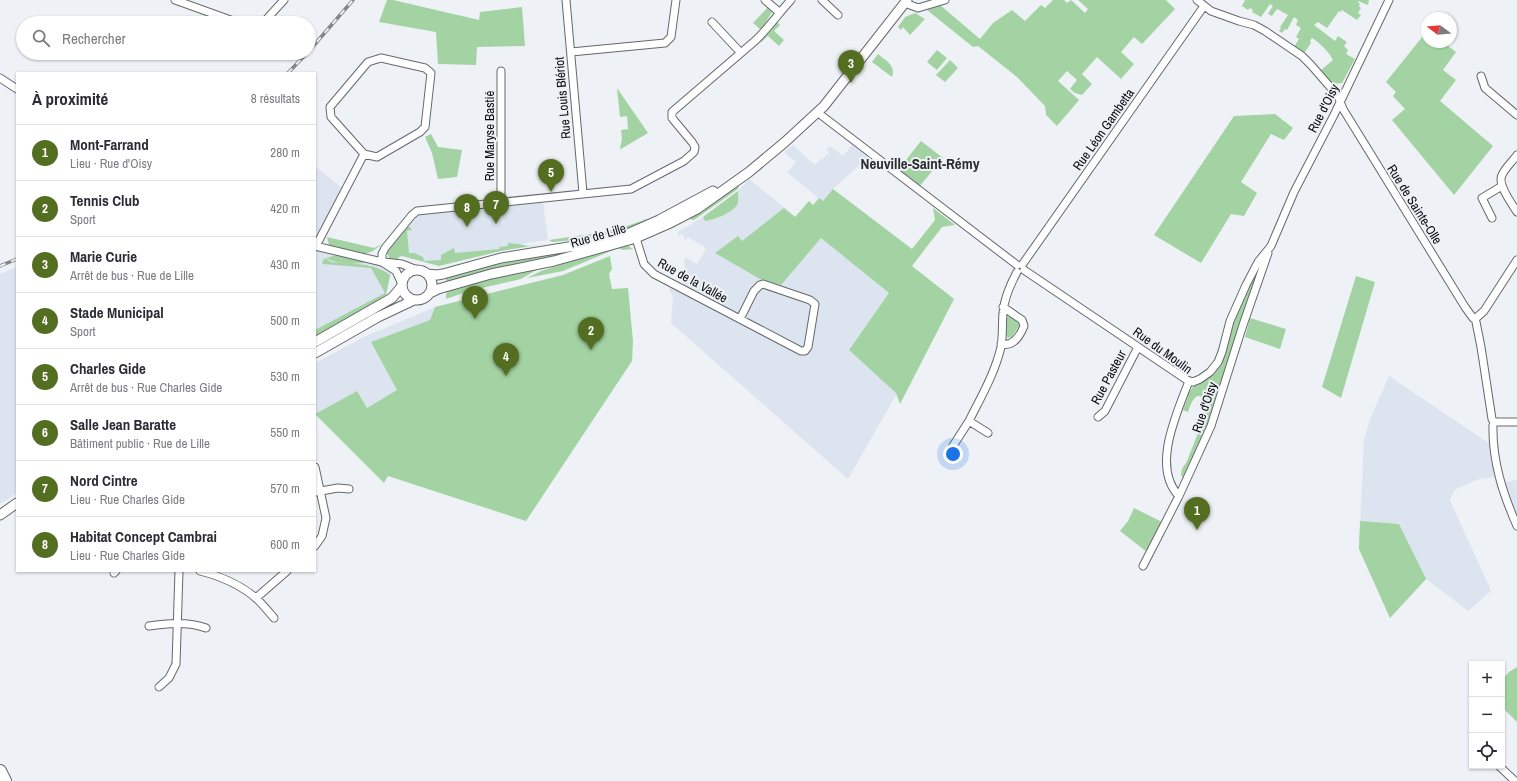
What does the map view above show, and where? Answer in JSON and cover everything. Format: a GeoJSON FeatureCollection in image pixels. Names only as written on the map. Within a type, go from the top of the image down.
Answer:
{"type":"FeatureCollection","features":[{"type":"Feature","properties":{"kind":"highway"},"geometry":{"type":"LineString","coordinates":[[0,771],[4,781]]}},
{"type":"Feature","properties":{"kind":"main road","name":"Rue de Lille"},"geometry":{"type":"LineString","coordinates":[[430,293],[438,289],[491,274],[554,261],[635,235],[757,165],[785,142],[817,112],[846,79],[906,2]]}},
{"type":"Feature","properties":{"kind":"main road","name":"Rue de Lille"},"geometry":{"type":"LineString","coordinates":[[427,274],[443,274],[501,258],[635,235]]}},
{"type":"Feature","properties":{"kind":"main road"},"geometry":{"type":"LineString","coordinates":[[316,341],[392,298],[402,285],[407,274],[417,270],[427,274],[432,282],[430,293],[422,299],[414,300],[378,317],[316,352]]}},
{"type":"Feature","properties":{"kind":"main road"},"geometry":{"type":"LineString","coordinates":[[402,285],[406,295],[414,300]]}},
{"type":"Feature","properties":{"kind":"main road"},"geometry":{"type":"LineString","coordinates":[[0,515],[16,504]]}},
{"type":"Feature","properties":{"kind":"main road"},"geometry":{"type":"LineString","coordinates":[[0,522],[16,511]]}},
{"type":"Feature","properties":{"kind":"street"},"geometry":{"type":"LineString","coordinates":[[174,0],[219,16]]}},
{"type":"Feature","properties":{"kind":"street","name":"Rue Louis Blériot"},"geometry":{"type":"LineString","coordinates":[[566,0],[583,193]]}},
{"type":"Feature","properties":{"kind":"street"},"geometry":{"type":"LineString","coordinates":[[571,52],[665,43],[671,37],[676,0]]}},
{"type":"Feature","properties":{"kind":"street"},"geometry":{"type":"LineString","coordinates":[[765,0],[779,12]]}},
{"type":"Feature","properties":{"kind":"street"},"geometry":{"type":"LineString","coordinates":[[382,262],[382,254],[385,248],[417,211],[631,189],[689,158],[694,152],[695,147],[672,118],[672,112],[767,30],[779,12],[791,0]]}},
{"type":"Feature","properties":{"kind":"street"},"geometry":{"type":"LineString","coordinates":[[822,0],[838,15]]}},
{"type":"Feature","properties":{"kind":"street"},"geometry":{"type":"LineString","coordinates":[[906,2],[918,8],[945,0]]}},
{"type":"Feature","properties":{"kind":"street","name":"Rue de Sainte-Olle"},"geometry":{"type":"LineString","coordinates":[[1197,0],[1204,6],[1216,12],[1261,29],[1302,56],[1338,96],[1343,109],[1408,215],[1465,307],[1475,319],[1494,422],[1499,480],[1504,497],[1517,526]]}},
{"type":"Feature","properties":{"kind":"street","name":"Rue d'Oisy"},"geometry":{"type":"LineString","coordinates":[[1143,566],[1179,496],[1214,420],[1243,325],[1270,249],[1294,192],[1340,102],[1389,0]]}},
{"type":"Feature","properties":{"kind":"street"},"geometry":{"type":"LineString","coordinates":[[269,16],[280,2]]}},
{"type":"Feature","properties":{"kind":"street","name":"Rue Léon Gambetta"},"geometry":{"type":"LineString","coordinates":[[951,449],[969,421],[988,381],[1001,344],[1003,307],[1007,294],[1020,268],[1204,6]]}},
{"type":"Feature","properties":{"kind":"street"},"geometry":{"type":"LineString","coordinates":[[712,22],[741,53]]}},
{"type":"Feature","properties":{"kind":"street"},"geometry":{"type":"LineString","coordinates":[[381,58],[425,68],[431,73],[424,127],[420,132],[377,157],[364,154],[331,117],[330,107],[368,62],[381,58]]}},
{"type":"Feature","properties":{"kind":"street","name":"Rue Maryse Bastié"},"geometry":{"type":"LineString","coordinates":[[501,71],[501,202]]}},
{"type":"Feature","properties":{"kind":"street"},"geometry":{"type":"LineString","coordinates":[[1481,76],[1484,88],[1517,115]]}},
{"type":"Feature","properties":{"kind":"street"},"geometry":{"type":"LineString","coordinates":[[0,78],[16,88]]}},
{"type":"Feature","properties":{"kind":"street","name":"Rue du Moulin"},"geometry":{"type":"LineString","coordinates":[[817,112],[1020,268],[1189,381],[1171,434],[1167,452],[1168,478],[1172,489],[1179,496]]}},
{"type":"Feature","properties":{"kind":"street"},"geometry":{"type":"LineString","coordinates":[[364,154],[316,246],[382,262],[398,263],[417,270]]}},
{"type":"Feature","properties":{"kind":"street"},"geometry":{"type":"LineString","coordinates":[[1517,155],[1502,175],[1500,181],[1517,212]]}},
{"type":"Feature","properties":{"kind":"street"},"geometry":{"type":"LineString","coordinates":[[1492,218],[1482,198],[1502,186]]}},
{"type":"Feature","properties":{"kind":"street","name":"Rue de la Vallée"},"geometry":{"type":"LineString","coordinates":[[635,235],[644,264],[654,274],[740,319],[804,352],[808,347],[815,304],[810,300],[763,284],[755,289],[740,319]]}},
{"type":"Feature","properties":{"kind":"street","name":"Rue d'Oisy"},"geometry":{"type":"LineString","coordinates":[[1189,381],[1195,382],[1200,379],[1216,364],[1221,354],[1227,328],[1234,311],[1256,266],[1270,249]]}},
{"type":"Feature","properties":{"kind":"street"},"geometry":{"type":"LineString","coordinates":[[1475,319],[1484,311],[1517,260]]}},
{"type":"Feature","properties":{"kind":"street"},"geometry":{"type":"LineString","coordinates":[[382,262],[396,271],[402,285]]}},
{"type":"Feature","properties":{"kind":"street"},"geometry":{"type":"LineString","coordinates":[[1001,344],[1007,346],[1012,344],[1024,326],[1022,320],[1003,307]]}},
{"type":"Feature","properties":{"kind":"street","name":"Rue Pasteur"},"geometry":{"type":"LineString","coordinates":[[1098,417],[1105,411],[1138,347]]}},
{"type":"Feature","properties":{"kind":"street"},"geometry":{"type":"LineString","coordinates":[[969,421],[988,433]]}},
{"type":"Feature","properties":{"kind":"street"},"geometry":{"type":"LineString","coordinates":[[1494,422],[1517,422]]}},
{"type":"Feature","properties":{"kind":"street"},"geometry":{"type":"LineString","coordinates":[[316,475],[318,491],[326,518],[322,536],[316,545]]}},
{"type":"Feature","properties":{"kind":"street"},"geometry":{"type":"LineString","coordinates":[[318,491],[338,488],[348,489]]}},
{"type":"Feature","properties":{"kind":"street"},"geometry":{"type":"LineString","coordinates":[[159,687],[169,678],[176,664],[179,572]]}},
{"type":"Feature","properties":{"kind":"street"},"geometry":{"type":"LineString","coordinates":[[203,572],[227,580],[256,598],[274,618]]}},
{"type":"Feature","properties":{"kind":"street"},"geometry":{"type":"LineString","coordinates":[[256,598],[286,572]]}},
{"type":"Feature","properties":{"kind":"street"},"geometry":{"type":"LineString","coordinates":[[149,626],[178,624],[199,625],[206,628]]}},
{"type":"Feature","properties":{"kind":"street"},"geometry":{"type":"LineString","coordinates":[[1502,769],[1515,781]]}},
{"type":"Feature","properties":{"kind":"shaded area"},"geometry":{"type":"Polygon","coordinates":[[[793,145],[815,165],[829,153],[826,149],[830,146],[843,156],[852,145],[868,157],[834,188],[823,202],[787,172],[796,162],[784,152],[793,145]]]}},
{"type":"Feature","properties":{"kind":"shaded area"},"geometry":{"type":"Polygon","coordinates":[[[316,167],[342,188],[316,237],[316,167]]]}},
{"type":"Feature","properties":{"kind":"shaded area"},"geometry":{"type":"Polygon","coordinates":[[[749,179],[889,293],[849,350],[897,393],[848,479],[671,323],[673,297],[669,289],[674,280],[683,285],[685,257],[697,264],[706,248],[688,237],[686,240],[681,234],[679,236],[678,232],[703,217],[738,191],[749,179]]]}},
{"type":"Feature","properties":{"kind":"shaded area"},"geometry":{"type":"Polygon","coordinates":[[[543,202],[548,240],[508,246],[438,264],[423,261],[388,249],[414,217],[420,213],[543,202]]]}},
{"type":"Feature","properties":{"kind":"shaded area"},"geometry":{"type":"Polygon","coordinates":[[[316,249],[373,263],[392,270],[386,295],[316,335],[316,249]]]}},
{"type":"Feature","properties":{"kind":"shaded area"},"geometry":{"type":"Polygon","coordinates":[[[16,267],[16,494],[0,504],[0,274],[16,267]]]}},
{"type":"Feature","properties":{"kind":"shaded area"},"geometry":{"type":"Polygon","coordinates":[[[435,307],[430,320],[371,342],[398,390],[367,408],[357,391],[316,413],[316,362],[364,337],[435,307]]]}},
{"type":"Feature","properties":{"kind":"shaded area"},"geometry":{"type":"Polygon","coordinates":[[[1389,376],[1490,444],[1498,443],[1504,482],[1517,480],[1517,517],[1507,494],[1497,489],[1495,477],[1479,479],[1454,490],[1450,500],[1491,591],[1468,611],[1426,579],[1390,618],[1359,549],[1364,439],[1371,417],[1389,376]]]}},
{"type":"Feature","properties":{"kind":"green space"},"geometry":{"type":"Polygon","coordinates":[[[387,0],[393,0],[479,20],[480,12],[522,7],[525,46],[477,47],[476,65],[438,64],[436,32],[379,22],[387,0]]]}},
{"type":"Feature","properties":{"kind":"green space"},"geometry":{"type":"Polygon","coordinates":[[[1053,0],[1064,0],[1067,3],[1071,0],[1085,13],[1088,9],[1078,0],[1166,0],[1175,9],[1142,44],[1134,37],[1121,52],[1134,64],[1121,79],[1097,57],[1082,74],[1092,84],[1082,95],[1075,93],[1070,89],[1077,80],[1067,71],[1058,81],[1079,100],[1057,126],[1046,115],[1045,106],[1017,77],[978,46],[973,47],[927,10],[940,5],[980,39],[993,23],[1012,10],[1025,21],[1041,5],[1045,8],[1053,0]]]}},
{"type":"Feature","properties":{"kind":"green space"},"geometry":{"type":"Polygon","coordinates":[[[1245,0],[1369,0],[1368,5],[1358,1],[1361,8],[1358,13],[1361,15],[1357,20],[1342,10],[1341,12],[1339,11],[1327,28],[1318,22],[1314,25],[1335,41],[1338,36],[1347,42],[1344,46],[1348,50],[1346,54],[1355,59],[1342,83],[1332,84],[1321,70],[1333,60],[1327,51],[1315,40],[1312,38],[1310,41],[1311,43],[1304,53],[1294,47],[1299,39],[1296,37],[1301,28],[1296,25],[1298,20],[1294,17],[1287,30],[1285,29],[1282,33],[1279,31],[1281,28],[1280,27],[1288,15],[1277,9],[1272,16],[1268,14],[1273,6],[1270,4],[1261,17],[1252,12],[1253,10],[1250,8],[1248,10],[1242,6],[1245,0]]]}},
{"type":"Feature","properties":{"kind":"green space"},"geometry":{"type":"Polygon","coordinates":[[[768,7],[772,12],[761,30],[753,23],[768,7]]]}},
{"type":"Feature","properties":{"kind":"green space"},"geometry":{"type":"Polygon","coordinates":[[[915,13],[925,19],[910,35],[903,27],[901,30],[898,27],[905,17],[915,13]]]}},
{"type":"Feature","properties":{"kind":"green space"},"geometry":{"type":"Polygon","coordinates":[[[776,21],[780,25],[774,31],[784,40],[779,46],[768,36],[761,42],[760,40],[769,32],[776,21]]]}},
{"type":"Feature","properties":{"kind":"green space"},"geometry":{"type":"Polygon","coordinates":[[[1421,38],[1421,48],[1451,48],[1456,52],[1443,70],[1456,80],[1440,101],[1493,146],[1454,195],[1392,120],[1405,109],[1393,96],[1396,92],[1386,82],[1421,38]]]}},
{"type":"Feature","properties":{"kind":"green space"},"geometry":{"type":"Polygon","coordinates":[[[937,50],[947,58],[937,70],[927,62],[937,50]]]}},
{"type":"Feature","properties":{"kind":"green space"},"geometry":{"type":"Polygon","coordinates":[[[878,54],[887,61],[893,69],[892,77],[872,62],[878,54]]]}},
{"type":"Feature","properties":{"kind":"green space"},"geometry":{"type":"Polygon","coordinates":[[[950,60],[958,68],[945,82],[936,75],[950,60]]]}},
{"type":"Feature","properties":{"kind":"green space"},"geometry":{"type":"Polygon","coordinates":[[[617,88],[648,133],[621,149],[621,130],[628,129],[627,116],[620,117],[617,88]]]}},
{"type":"Feature","properties":{"kind":"green space"},"geometry":{"type":"Polygon","coordinates":[[[1275,114],[1293,128],[1284,140],[1271,134],[1241,182],[1257,193],[1244,216],[1231,214],[1201,263],[1154,235],[1234,116],[1275,114]]]}},
{"type":"Feature","properties":{"kind":"green space"},"geometry":{"type":"Polygon","coordinates":[[[431,134],[438,147],[462,150],[457,177],[438,179],[432,153],[425,137],[431,134]]]}},
{"type":"Feature","properties":{"kind":"green space"},"geometry":{"type":"Polygon","coordinates":[[[921,141],[943,158],[919,187],[898,170],[921,141]]]}},
{"type":"Feature","properties":{"kind":"green space"},"geometry":{"type":"Polygon","coordinates":[[[739,184],[738,189],[694,220],[690,219],[690,216],[739,184]]]}},
{"type":"Feature","properties":{"kind":"green space"},"geometry":{"type":"Polygon","coordinates":[[[833,189],[912,249],[935,220],[933,208],[955,225],[942,227],[912,266],[954,299],[900,404],[896,393],[849,350],[889,293],[821,238],[781,285],[760,279],[715,253],[738,236],[742,241],[784,208],[795,217],[809,201],[813,205],[819,198],[823,201],[833,189]]]}},
{"type":"Feature","properties":{"kind":"green space"},"geometry":{"type":"Polygon","coordinates":[[[738,191],[738,202],[735,208],[722,216],[705,221],[703,217],[738,191]]]}},
{"type":"Feature","properties":{"kind":"green space"},"geometry":{"type":"Polygon","coordinates":[[[647,219],[647,222],[607,235],[586,239],[552,242],[549,240],[604,232],[647,219]]]}},
{"type":"Feature","properties":{"kind":"green space"},"geometry":{"type":"Polygon","coordinates":[[[406,226],[410,227],[412,230],[407,231],[409,253],[414,253],[423,257],[424,261],[441,260],[441,255],[454,248],[455,253],[499,249],[499,247],[508,246],[508,243],[528,246],[544,244],[501,251],[439,266],[402,256],[399,257],[397,261],[390,259],[387,254],[389,247],[406,226]]]}},
{"type":"Feature","properties":{"kind":"green space"},"geometry":{"type":"Polygon","coordinates":[[[327,237],[374,248],[382,244],[373,251],[365,254],[329,245],[327,237]]]}},
{"type":"Feature","properties":{"kind":"green space"},"geometry":{"type":"Polygon","coordinates":[[[620,246],[628,246],[633,249],[623,250],[618,248],[563,271],[527,278],[541,271],[620,246]]]}},
{"type":"Feature","properties":{"kind":"green space"},"geometry":{"type":"Polygon","coordinates":[[[573,250],[573,254],[447,284],[445,276],[480,265],[573,250]]]}},
{"type":"Feature","properties":{"kind":"green space"},"geometry":{"type":"Polygon","coordinates":[[[337,255],[365,261],[363,263],[344,263],[326,258],[337,255]]]}},
{"type":"Feature","properties":{"kind":"green space"},"geometry":{"type":"Polygon","coordinates":[[[610,256],[612,269],[609,274],[612,289],[628,288],[633,341],[632,361],[526,521],[388,476],[384,483],[316,415],[316,413],[357,391],[367,408],[397,390],[371,342],[430,320],[435,307],[563,275],[610,256]]]}},
{"type":"Feature","properties":{"kind":"green space"},"geometry":{"type":"Polygon","coordinates":[[[325,258],[331,262],[369,266],[384,271],[390,275],[386,295],[316,335],[316,329],[385,293],[371,268],[323,264],[322,262],[325,258]]]}},
{"type":"Feature","properties":{"kind":"green space"},"geometry":{"type":"Polygon","coordinates":[[[1262,262],[1215,410],[1183,479],[1181,474],[1182,469],[1187,461],[1198,433],[1205,401],[1202,397],[1196,397],[1188,412],[1183,410],[1188,397],[1187,395],[1193,387],[1213,370],[1253,274],[1262,262]]]}},
{"type":"Feature","properties":{"kind":"green space"},"geometry":{"type":"Polygon","coordinates":[[[546,267],[538,269],[521,279],[469,291],[446,299],[447,288],[468,282],[546,267]]]}},
{"type":"Feature","properties":{"kind":"green space"},"geometry":{"type":"Polygon","coordinates":[[[1356,276],[1375,282],[1341,398],[1322,387],[1356,276]]]}},
{"type":"Feature","properties":{"kind":"green space"},"geometry":{"type":"Polygon","coordinates":[[[1009,316],[1020,324],[1012,337],[1008,338],[1006,335],[1006,319],[1009,316]]]}},
{"type":"Feature","properties":{"kind":"green space"},"geometry":{"type":"Polygon","coordinates":[[[1250,318],[1286,329],[1280,349],[1245,337],[1250,318]]]}},
{"type":"Feature","properties":{"kind":"green space"},"geometry":{"type":"Polygon","coordinates":[[[1134,508],[1162,522],[1147,552],[1120,531],[1128,521],[1134,508]]]}},
{"type":"Feature","properties":{"kind":"green space"},"geometry":{"type":"Polygon","coordinates":[[[1360,521],[1399,524],[1426,579],[1390,618],[1359,549],[1360,521]]]}},
{"type":"Feature","properties":{"kind":"green space"},"geometry":{"type":"Polygon","coordinates":[[[1517,667],[1517,722],[1505,710],[1505,677],[1517,667]]]}},
{"type":"Feature","properties":{"kind":"railway"},"geometry":{"type":"LineString","coordinates":[[316,43],[353,0]]}},
{"type":"Feature","properties":{"kind":"railway"},"geometry":{"type":"LineString","coordinates":[[289,72],[300,60]]}},
{"type":"Feature","properties":{"kind":"railway"},"geometry":{"type":"LineString","coordinates":[[0,266],[16,259]]}},
{"type":"Feature","properties":{"kind":"place","name":"Marie Curie"},"geometry":{"type":"Point","coordinates":[851,83]}},
{"type":"Feature","properties":{"kind":"place","name":"Charles Gide"},"geometry":{"type":"Point","coordinates":[551,192]}},
{"type":"Feature","properties":{"kind":"place","name":"Nord Cintre"},"geometry":{"type":"Point","coordinates":[496,224]}},
{"type":"Feature","properties":{"kind":"place","name":"Habitat Concept Cambrai"},"geometry":{"type":"Point","coordinates":[467,227]}},
{"type":"Feature","properties":{"kind":"place","name":"Salle Jean Baratte"},"geometry":{"type":"Point","coordinates":[475,319]}},
{"type":"Feature","properties":{"kind":"place","name":"Tennis Club"},"geometry":{"type":"Point","coordinates":[591,350]}},
{"type":"Feature","properties":{"kind":"place","name":"Stade Municipal"},"geometry":{"type":"Point","coordinates":[506,376]}},
{"type":"Feature","properties":{"kind":"place","name":"Mont-Farrand"},"geometry":{"type":"Point","coordinates":[1197,530]}},
{"type":"Feature","properties":{"kind":"district","name":"Neuville-Saint-Rémy"},"geometry":{"type":"Point","coordinates":[920,164]}}]}
